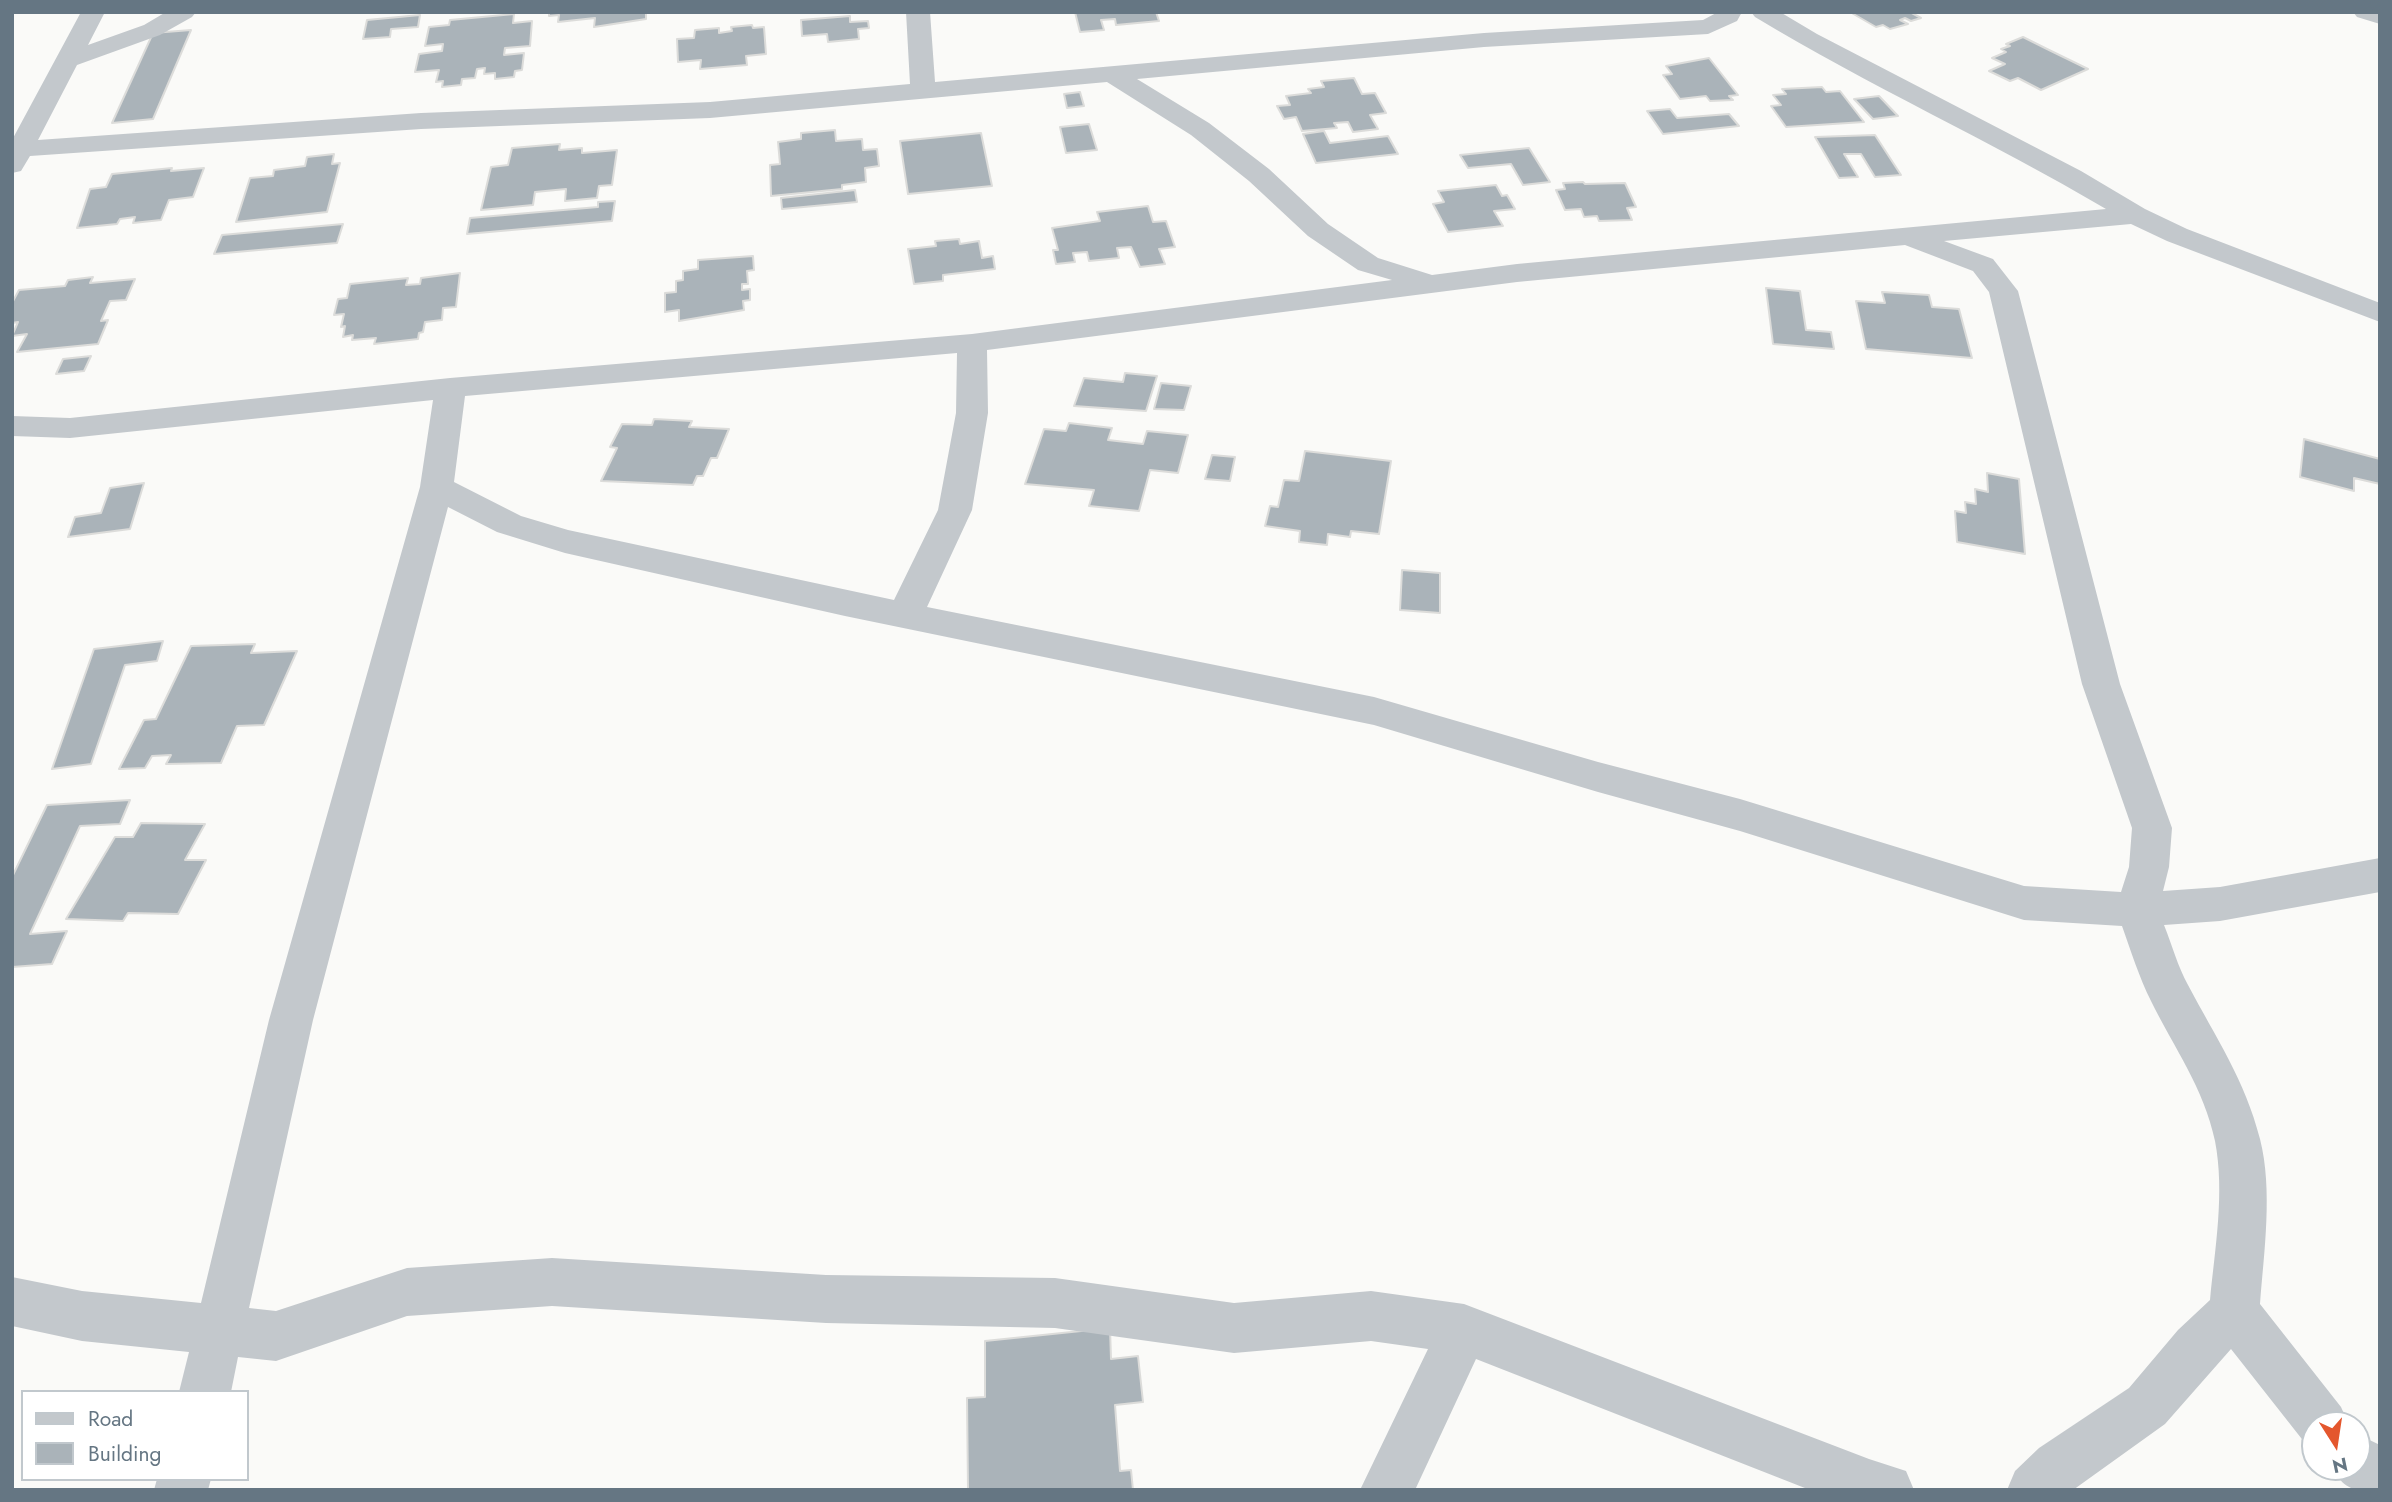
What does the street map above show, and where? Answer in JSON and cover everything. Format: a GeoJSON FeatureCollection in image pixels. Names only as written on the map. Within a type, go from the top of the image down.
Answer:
{"type":"FeatureCollection","features":[{"type":"Feature","properties":{"kind":"street"},"geometry":{"type":"LineString","coordinates":[[17,157],[93,12]]}},
{"type":"Feature","properties":{"kind":"street"},"geometry":{"type":"LineString","coordinates":[[24,98],[63,69],[152,30],[184,12]]}},
{"type":"Feature","properties":{"kind":"street"},"geometry":{"type":"LineString","coordinates":[[918,12],[923,89]]}},
{"type":"Feature","properties":{"kind":"street"},"geometry":{"type":"LineString","coordinates":[[17,157],[421,121],[710,110],[1484,40],[1708,27],[1729,16],[1730,12]]}},
{"type":"Feature","properties":{"kind":"street"},"geometry":{"type":"LineString","coordinates":[[1763,12],[1808,39],[2071,177],[2135,215],[2177,235],[2380,313]]}},
{"type":"Feature","properties":{"kind":"street"},"geometry":{"type":"LineString","coordinates":[[2365,12],[2380,17]]}},
{"type":"Feature","properties":{"kind":"street"},"geometry":{"type":"LineString","coordinates":[[1111,73],[1200,129],[1259,175],[1318,230],[1368,264],[1433,284]]}},
{"type":"Feature","properties":{"kind":"street"},"geometry":{"type":"LineString","coordinates":[[12,426],[70,428],[450,387],[972,343],[1433,284],[1794,246],[1907,238],[2135,215]]}},
{"type":"Feature","properties":{"kind":"street"},"geometry":{"type":"LineString","coordinates":[[1907,238],[1983,265],[2003,291],[2101,684],[2152,828],[2149,867],[2137,911],[2168,992],[2202,1048],[2224,1095],[2238,1142],[2243,1210],[2234,1312],[2196,1348],[2147,1405],[2058,1467],[2034,1490]]}},
{"type":"Feature","properties":{"kind":"street"},"geometry":{"type":"LineString","coordinates":[[905,615],[955,510],[972,413],[972,343]]}},
{"type":"Feature","properties":{"kind":"street"},"geometry":{"type":"LineString","coordinates":[[205,1390],[291,1020],[437,487],[450,387]]}},
{"type":"Feature","properties":{"kind":"street"},"geometry":{"type":"LineString","coordinates":[[437,487],[509,524],[565,541],[905,615],[1374,711],[1598,777],[1740,815],[2024,903],[2137,911],[2220,904],[2380,875]]}},
{"type":"Feature","properties":{"kind":"street"},"geometry":{"type":"LineString","coordinates":[[12,1301],[82,1316],[276,1336],[407,1292],[552,1282],[826,1299],[1055,1303],[1234,1328],[1371,1316],[1464,1329],[1869,1486],[1887,1490]]}},
{"type":"Feature","properties":{"kind":"street"},"geometry":{"type":"LineString","coordinates":[[2234,1312],[2312,1411]]}},
{"type":"Feature","properties":{"kind":"street"},"geometry":{"type":"LineString","coordinates":[[1387,1490],[1464,1329]]}},
{"type":"Feature","properties":{"kind":"building"},"geometry":{"type":"Polygon","coordinates":[[[549,12],[646,12],[646,19],[594,27],[595,18],[558,22],[559,15],[549,16],[549,12]]]}},
{"type":"Feature","properties":{"kind":"building"},"geometry":{"type":"Polygon","coordinates":[[[1075,12],[1156,12],[1159,21],[1116,25],[1115,19],[1101,20],[1104,30],[1080,32],[1075,12]]]}},
{"type":"Feature","properties":{"kind":"building"},"geometry":{"type":"Polygon","coordinates":[[[1850,12],[1910,12],[1921,18],[1911,21],[1905,18],[1900,20],[1908,24],[1890,29],[1883,25],[1876,27],[1850,12]]]}},
{"type":"Feature","properties":{"kind":"building"},"geometry":{"type":"Polygon","coordinates":[[[514,14],[513,23],[532,21],[530,46],[505,48],[504,55],[524,53],[522,70],[515,71],[514,77],[495,79],[495,73],[484,74],[485,68],[477,69],[475,78],[462,79],[461,85],[442,87],[443,81],[436,82],[439,70],[415,72],[419,54],[442,51],[443,44],[425,46],[429,27],[449,25],[450,20],[514,14]]]}},
{"type":"Feature","properties":{"kind":"building"},"geometry":{"type":"Polygon","coordinates":[[[420,15],[418,27],[391,29],[390,37],[363,39],[367,20],[420,15]]]}},
{"type":"Feature","properties":{"kind":"building"},"geometry":{"type":"Polygon","coordinates":[[[850,16],[850,22],[868,21],[869,28],[858,29],[859,39],[828,42],[827,34],[802,36],[801,20],[850,16]]]}},
{"type":"Feature","properties":{"kind":"building"},"geometry":{"type":"Polygon","coordinates":[[[752,25],[753,28],[764,27],[766,54],[746,56],[747,65],[700,69],[701,60],[678,62],[677,39],[694,38],[695,30],[719,28],[719,33],[732,31],[731,27],[752,25]]]}},
{"type":"Feature","properties":{"kind":"building"},"geometry":{"type":"Polygon","coordinates":[[[191,30],[153,119],[112,123],[153,33],[191,30]]]}},
{"type":"Feature","properties":{"kind":"building"},"geometry":{"type":"Polygon","coordinates":[[[2023,37],[2088,69],[2041,90],[2018,78],[2010,81],[1989,71],[2005,64],[1992,58],[2006,52],[2001,49],[2010,46],[2006,44],[2023,37]]]}},
{"type":"Feature","properties":{"kind":"building"},"geometry":{"type":"Polygon","coordinates":[[[1709,58],[1738,95],[1729,96],[1733,100],[1710,101],[1706,96],[1680,99],[1663,75],[1672,74],[1666,66],[1709,58]]]}},
{"type":"Feature","properties":{"kind":"building"},"geometry":{"type":"Polygon","coordinates":[[[1354,78],[1362,94],[1375,93],[1386,113],[1370,115],[1378,129],[1353,132],[1348,122],[1334,123],[1337,128],[1302,131],[1296,117],[1284,119],[1277,106],[1290,105],[1286,96],[1311,93],[1308,89],[1324,87],[1321,81],[1354,78]]]}},
{"type":"Feature","properties":{"kind":"building"},"geometry":{"type":"Polygon","coordinates":[[[1822,87],[1826,92],[1840,91],[1864,122],[1786,127],[1771,106],[1781,105],[1773,95],[1786,94],[1782,89],[1822,87]]]}},
{"type":"Feature","properties":{"kind":"building"},"geometry":{"type":"Polygon","coordinates":[[[1080,92],[1084,106],[1067,108],[1064,94],[1080,92]]]}},
{"type":"Feature","properties":{"kind":"building"},"geometry":{"type":"Polygon","coordinates":[[[1879,96],[1898,116],[1873,119],[1854,99],[1879,96]]]}},
{"type":"Feature","properties":{"kind":"building"},"geometry":{"type":"Polygon","coordinates":[[[1670,109],[1677,118],[1729,114],[1739,126],[1663,134],[1647,111],[1670,109]]]}},
{"type":"Feature","properties":{"kind":"building"},"geometry":{"type":"Polygon","coordinates":[[[1089,124],[1097,150],[1066,153],[1060,127],[1089,124]]]}},
{"type":"Feature","properties":{"kind":"building"},"geometry":{"type":"Polygon","coordinates":[[[835,130],[836,141],[862,139],[863,150],[877,149],[879,166],[865,168],[866,182],[842,185],[842,189],[771,196],[770,165],[780,164],[778,142],[801,139],[801,133],[835,130]]]}},
{"type":"Feature","properties":{"kind":"building"},"geometry":{"type":"Polygon","coordinates":[[[1324,131],[1330,143],[1388,136],[1398,154],[1316,163],[1303,134],[1324,131]]]}},
{"type":"Feature","properties":{"kind":"building"},"geometry":{"type":"Polygon","coordinates":[[[981,133],[992,186],[908,194],[900,141],[981,133]]]}},
{"type":"Feature","properties":{"kind":"building"},"geometry":{"type":"Polygon","coordinates":[[[1875,135],[1901,175],[1875,177],[1861,154],[1844,154],[1858,177],[1839,178],[1815,137],[1875,135]]]}},
{"type":"Feature","properties":{"kind":"building"},"geometry":{"type":"Polygon","coordinates":[[[560,144],[559,150],[582,148],[582,153],[617,150],[612,185],[599,186],[597,198],[565,201],[566,189],[535,192],[533,205],[481,210],[491,167],[508,165],[512,148],[560,144]]]}},
{"type":"Feature","properties":{"kind":"building"},"geometry":{"type":"Polygon","coordinates":[[[1529,148],[1550,182],[1523,185],[1511,164],[1468,168],[1460,155],[1529,148]]]}},
{"type":"Feature","properties":{"kind":"building"},"geometry":{"type":"Polygon","coordinates":[[[334,154],[332,164],[340,163],[327,212],[236,222],[250,178],[273,176],[274,170],[305,166],[307,157],[334,154]]]}},
{"type":"Feature","properties":{"kind":"building"},"geometry":{"type":"Polygon","coordinates":[[[172,168],[171,171],[204,168],[193,197],[169,200],[161,220],[133,223],[135,217],[120,219],[117,224],[77,228],[90,189],[106,187],[112,174],[172,168]]]}},
{"type":"Feature","properties":{"kind":"building"},"geometry":{"type":"Polygon","coordinates":[[[1563,183],[1625,183],[1636,207],[1627,208],[1632,220],[1599,221],[1597,216],[1584,217],[1581,209],[1565,210],[1556,190],[1565,189],[1563,183]]]}},
{"type":"Feature","properties":{"kind":"building"},"geometry":{"type":"Polygon","coordinates":[[[1496,185],[1502,196],[1507,195],[1515,209],[1494,211],[1503,226],[1448,232],[1433,204],[1444,202],[1438,191],[1496,185]]]}},
{"type":"Feature","properties":{"kind":"building"},"geometry":{"type":"Polygon","coordinates":[[[855,190],[857,202],[782,209],[781,198],[855,190]]]}},
{"type":"Feature","properties":{"kind":"building"},"geometry":{"type":"Polygon","coordinates":[[[615,201],[612,221],[467,234],[470,218],[598,207],[598,202],[615,201]]]}},
{"type":"Feature","properties":{"kind":"building"},"geometry":{"type":"Polygon","coordinates":[[[1148,206],[1153,222],[1166,221],[1175,247],[1159,249],[1165,264],[1140,267],[1131,247],[1117,248],[1119,258],[1089,261],[1087,252],[1073,253],[1075,262],[1056,264],[1053,250],[1058,250],[1052,228],[1100,221],[1097,212],[1148,206]]]}},
{"type":"Feature","properties":{"kind":"building"},"geometry":{"type":"Polygon","coordinates":[[[343,224],[337,243],[214,254],[222,235],[343,224]]]}},
{"type":"Feature","properties":{"kind":"building"},"geometry":{"type":"Polygon","coordinates":[[[959,239],[960,244],[979,241],[982,258],[993,256],[995,269],[943,275],[943,281],[914,284],[908,249],[936,246],[935,241],[959,239]]]}},
{"type":"Feature","properties":{"kind":"building"},"geometry":{"type":"Polygon","coordinates":[[[753,256],[754,270],[747,271],[748,284],[742,284],[742,290],[750,289],[750,300],[743,301],[744,310],[679,321],[679,310],[665,312],[665,293],[676,292],[676,281],[683,280],[683,271],[698,269],[698,260],[753,256]]]}},
{"type":"Feature","properties":{"kind":"building"},"geometry":{"type":"Polygon","coordinates":[[[460,273],[456,307],[443,308],[442,320],[425,322],[418,339],[374,344],[376,338],[352,340],[353,335],[343,337],[345,326],[341,327],[344,314],[334,315],[338,299],[347,298],[350,284],[408,278],[406,285],[420,284],[421,278],[460,273]]]}},
{"type":"Feature","properties":{"kind":"building"},"geometry":{"type":"Polygon","coordinates":[[[93,277],[90,283],[135,279],[126,300],[110,301],[101,321],[108,320],[98,344],[17,352],[27,334],[12,336],[18,322],[12,323],[12,303],[19,290],[65,286],[68,280],[93,277]]]}},
{"type":"Feature","properties":{"kind":"building"},"geometry":{"type":"Polygon","coordinates":[[[1766,288],[1800,291],[1806,330],[1831,332],[1834,349],[1773,344],[1766,288]]]}},
{"type":"Feature","properties":{"kind":"building"},"geometry":{"type":"Polygon","coordinates":[[[1882,292],[1929,295],[1932,307],[1959,309],[1972,358],[1866,349],[1856,301],[1885,303],[1882,292]]]}},
{"type":"Feature","properties":{"kind":"building"},"geometry":{"type":"Polygon","coordinates":[[[91,356],[84,371],[56,374],[63,359],[91,356]]]}},
{"type":"Feature","properties":{"kind":"building"},"geometry":{"type":"Polygon","coordinates":[[[1125,373],[1157,376],[1146,411],[1074,406],[1084,378],[1123,382],[1125,373]]]}},
{"type":"Feature","properties":{"kind":"building"},"geometry":{"type":"Polygon","coordinates":[[[1161,383],[1191,386],[1184,410],[1154,409],[1161,383]]]}},
{"type":"Feature","properties":{"kind":"building"},"geometry":{"type":"Polygon","coordinates":[[[654,419],[692,421],[689,427],[729,429],[717,458],[711,458],[703,476],[697,476],[693,485],[601,481],[617,448],[610,447],[622,424],[652,425],[654,419]]]}},
{"type":"Feature","properties":{"kind":"building"},"geometry":{"type":"Polygon","coordinates":[[[1069,423],[1112,428],[1108,440],[1143,444],[1147,431],[1188,435],[1178,473],[1150,470],[1139,511],[1089,506],[1094,490],[1025,484],[1044,429],[1066,431],[1069,423]]]}},
{"type":"Feature","properties":{"kind":"building"},"geometry":{"type":"Polygon","coordinates":[[[2304,439],[2380,459],[2380,484],[2354,478],[2354,491],[2300,477],[2304,439]]]}},
{"type":"Feature","properties":{"kind":"building"},"geometry":{"type":"Polygon","coordinates":[[[1305,451],[1391,461],[1379,534],[1351,531],[1350,537],[1328,534],[1327,545],[1299,542],[1300,531],[1265,526],[1270,506],[1278,507],[1284,480],[1299,481],[1305,451]]]}},
{"type":"Feature","properties":{"kind":"building"},"geometry":{"type":"Polygon","coordinates":[[[1212,455],[1235,457],[1230,481],[1205,479],[1212,455]]]}},
{"type":"Feature","properties":{"kind":"building"},"geometry":{"type":"Polygon","coordinates":[[[1987,473],[2019,479],[2025,554],[1957,542],[1955,511],[1966,513],[1965,502],[1976,504],[1975,489],[1988,492],[1987,473]]]}},
{"type":"Feature","properties":{"kind":"building"},"geometry":{"type":"Polygon","coordinates":[[[144,483],[130,529],[68,537],[75,517],[101,513],[110,488],[144,483]]]}},
{"type":"Feature","properties":{"kind":"building"},"geometry":{"type":"Polygon","coordinates":[[[1402,570],[1440,573],[1440,613],[1400,610],[1402,570]]]}},
{"type":"Feature","properties":{"kind":"building"},"geometry":{"type":"Polygon","coordinates":[[[163,641],[157,661],[125,665],[91,764],[52,769],[94,649],[163,641]]]}},
{"type":"Feature","properties":{"kind":"building"},"geometry":{"type":"Polygon","coordinates":[[[255,644],[251,653],[297,651],[264,725],[237,726],[221,763],[166,764],[171,755],[152,756],[145,768],[119,769],[144,720],[156,719],[191,646],[255,644]]]}},
{"type":"Feature","properties":{"kind":"building"},"geometry":{"type":"Polygon","coordinates":[[[130,800],[120,824],[80,826],[30,934],[67,931],[52,964],[12,967],[12,877],[47,805],[130,800]]]}},
{"type":"Feature","properties":{"kind":"building"},"geometry":{"type":"Polygon","coordinates":[[[141,823],[205,824],[185,860],[206,860],[178,914],[128,913],[123,921],[66,919],[115,837],[133,837],[141,823]]]}},
{"type":"Feature","properties":{"kind":"building"},"geometry":{"type":"Polygon","coordinates":[[[1110,1328],[1111,1359],[1138,1356],[1143,1402],[1115,1405],[1120,1471],[1131,1470],[1133,1490],[968,1490],[967,1398],[985,1397],[985,1341],[1110,1328]]]}}]}
